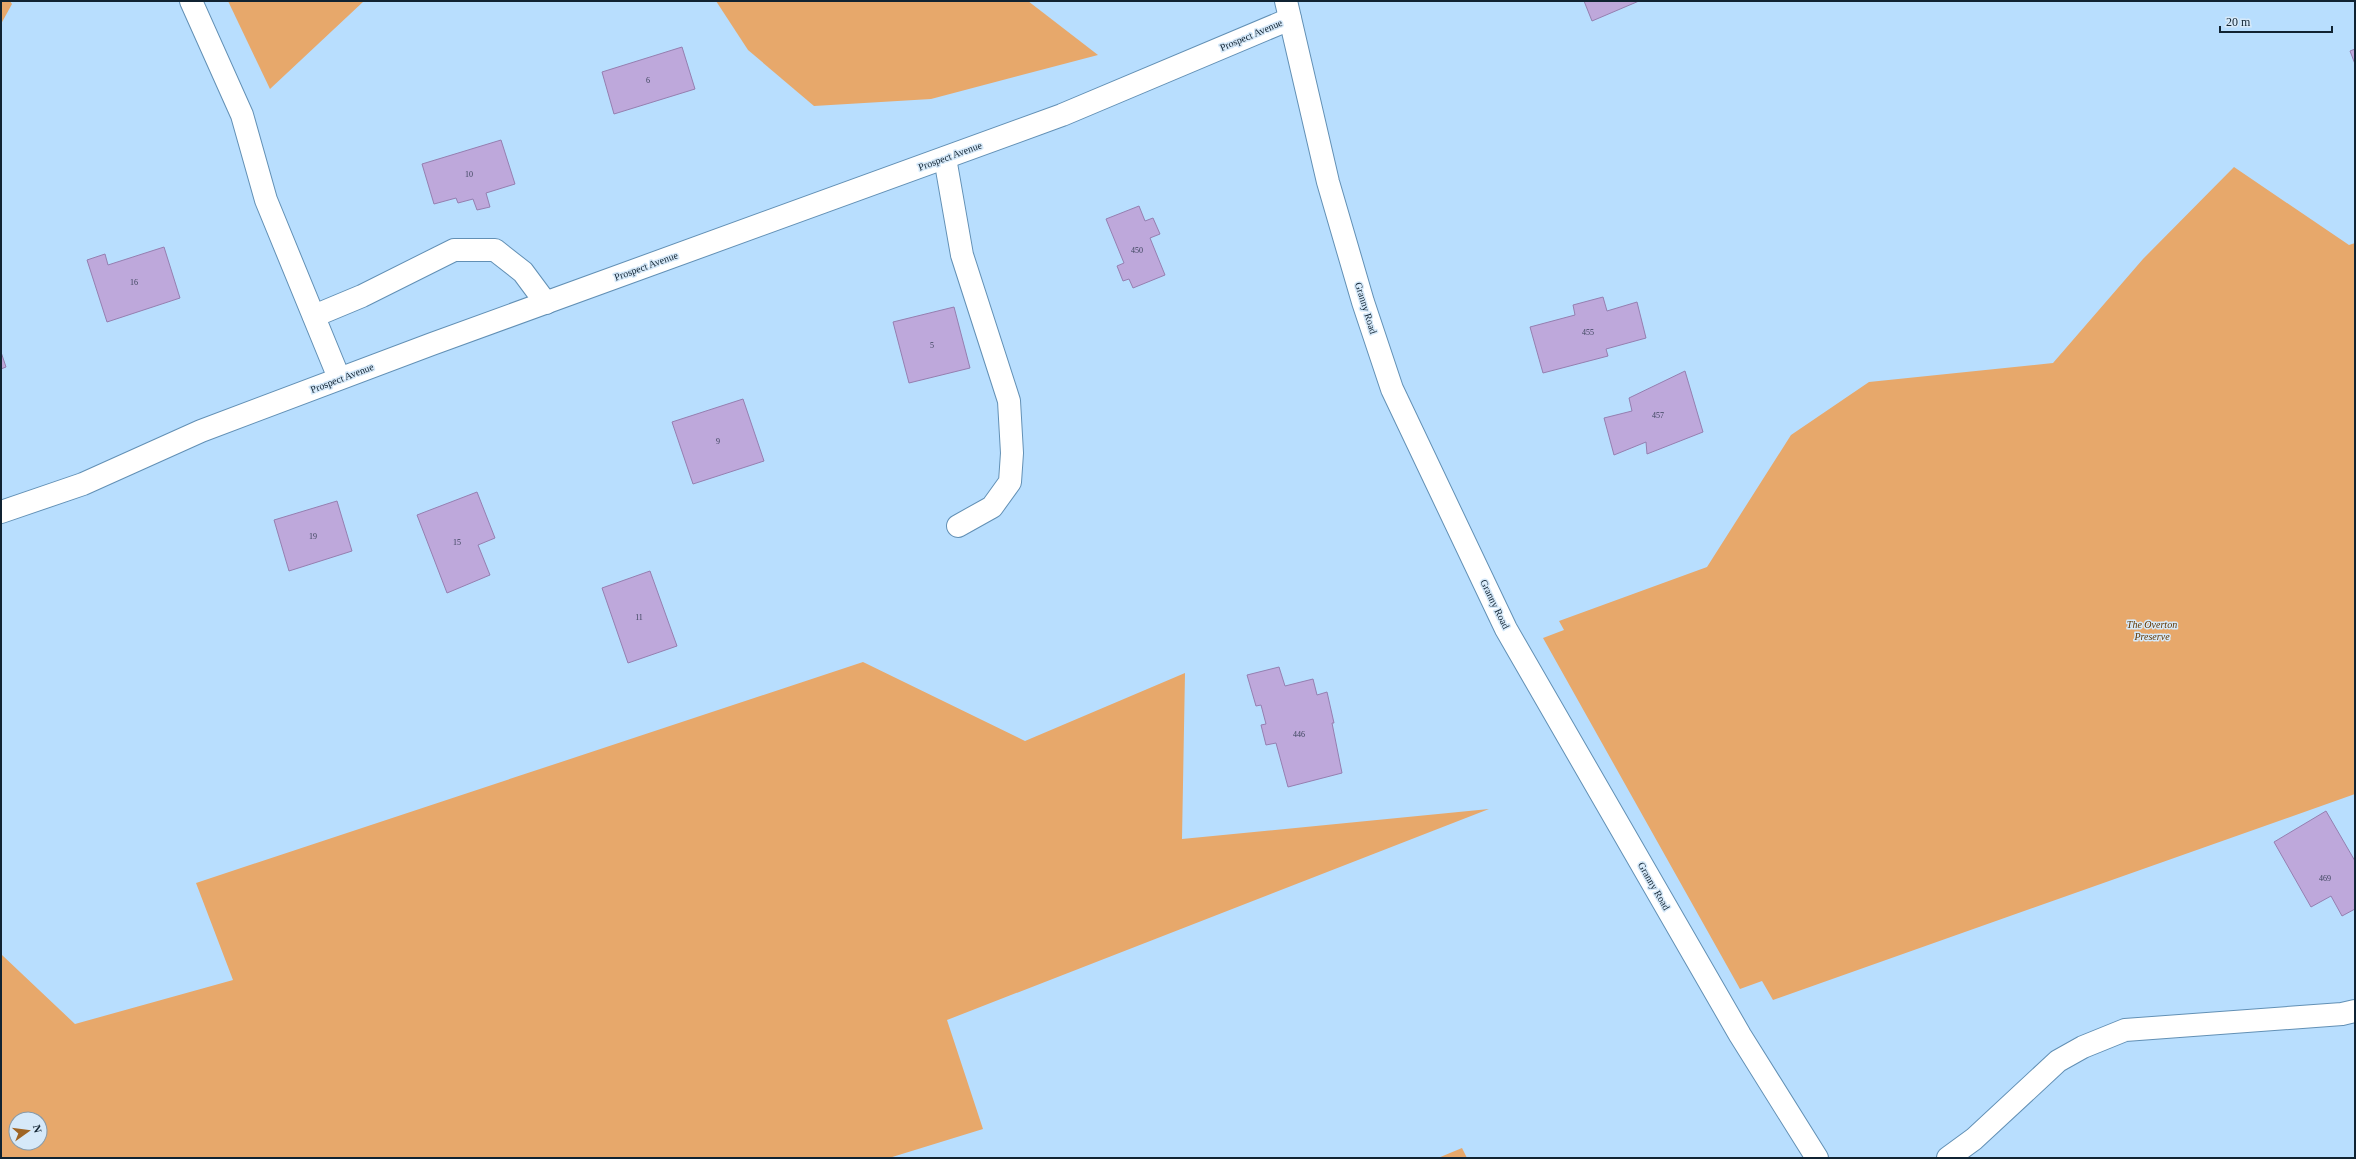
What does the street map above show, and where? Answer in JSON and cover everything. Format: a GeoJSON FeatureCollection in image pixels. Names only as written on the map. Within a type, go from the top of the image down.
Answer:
{"type":"FeatureCollection","features":[{"type":"Feature","properties":{"kind":"street"},"geometry":{"type":"LineString","coordinates":[[191,1],[242,115],[266,200],[339,378]]}},
{"type":"Feature","properties":{"kind":"street","name":"Prospect Avenue"},"geometry":{"type":"LineString","coordinates":[[1,512],[83,484],[201,431],[339,378],[945,158],[1062,114],[1288,10]]}},
{"type":"Feature","properties":{"kind":"street","name":"Granny Road"},"geometry":{"type":"LineString","coordinates":[[1288,10],[1328,182],[1392,389],[1506,628],[1740,1035],[1818,1158]]}},
{"type":"Feature","properties":{"kind":"street"},"geometry":{"type":"LineString","coordinates":[[945,158],[962,255],[1009,401],[1012,453],[1010,482],[992,507],[958,526]]}},
{"type":"Feature","properties":{"kind":"street"},"geometry":{"type":"LineString","coordinates":[[314,316],[362,296],[454,250],[495,250],[523,272],[546,303]]}},
{"type":"Feature","properties":{"kind":"street"},"geometry":{"type":"LineString","coordinates":[[1948,1158],[1974,1139],[2058,1061],[2083,1047],[2125,1030],[2342,1014],[2355,1011]]}},
{"type":"Feature","properties":{"kind":"green space"},"geometry":{"type":"Polygon","coordinates":[[[1,1],[10,1],[12,4],[1,24],[1,1]]]}},
{"type":"Feature","properties":{"kind":"green space"},"geometry":{"type":"Polygon","coordinates":[[[228,1],[364,1],[270,89],[228,1]]]}},
{"type":"Feature","properties":{"kind":"green space"},"geometry":{"type":"Polygon","coordinates":[[[716,1],[1028,1],[1098,55],[931,99],[814,106],[748,50],[716,1]]]}},
{"type":"Feature","properties":{"kind":"green space","name":"The Overton Preserve"},"geometry":{"type":"Polygon","coordinates":[[[2234,167],[2349,245],[2355,243],[2355,794],[1773,1000],[1762,981],[1740,989],[1543,638],[1564,630],[1559,621],[1707,567],[1791,435],[1869,382],[2053,363],[2143,259],[2234,167]]]}},
{"type":"Feature","properties":{"kind":"green space"},"geometry":{"type":"Polygon","coordinates":[[[863,662],[1025,741],[1185,673],[1182,839],[1489,809],[947,1020],[983,1129],[889,1158],[1,1158],[1,951],[2,955],[75,1024],[233,980],[196,883],[863,662]]]}},
{"type":"Feature","properties":{"kind":"green space"},"geometry":{"type":"Polygon","coordinates":[[[1462,1148],[1467,1158],[1438,1158],[1462,1148]]]}},
{"type":"Feature","properties":{"kind":"building"},"geometry":{"type":"Polygon","coordinates":[[[1584,1],[1639,1],[1592,21],[1584,1]]]}},
{"type":"Feature","properties":{"kind":"building"},"geometry":{"type":"Polygon","coordinates":[[[682,47],[695,89],[614,114],[602,72],[682,47]]]}},
{"type":"Feature","properties":{"kind":"building"},"geometry":{"type":"Polygon","coordinates":[[[2355,49],[2355,64],[2350,51],[2355,49]]]}},
{"type":"Feature","properties":{"kind":"building"},"geometry":{"type":"Polygon","coordinates":[[[501,140],[515,184],[486,193],[490,207],[477,210],[473,199],[458,203],[456,198],[434,204],[422,164],[501,140]]]}},
{"type":"Feature","properties":{"kind":"building"},"geometry":{"type":"Polygon","coordinates":[[[1139,206],[1145,221],[1153,218],[1160,234],[1150,238],[1165,275],[1133,288],[1129,279],[1123,281],[1117,266],[1124,263],[1106,219],[1139,206]]]}},
{"type":"Feature","properties":{"kind":"building"},"geometry":{"type":"Polygon","coordinates":[[[164,247],[180,298],[107,322],[87,260],[105,254],[108,265],[164,247]]]}},
{"type":"Feature","properties":{"kind":"building"},"geometry":{"type":"Polygon","coordinates":[[[1603,297],[1607,311],[1637,302],[1646,338],[1606,349],[1608,356],[1543,373],[1530,327],[1575,315],[1573,305],[1603,297]]]}},
{"type":"Feature","properties":{"kind":"building"},"geometry":{"type":"Polygon","coordinates":[[[954,307],[970,368],[909,383],[893,322],[954,307]]]}},
{"type":"Feature","properties":{"kind":"building"},"geometry":{"type":"Polygon","coordinates":[[[1,352],[6,367],[1,369],[1,352]]]}},
{"type":"Feature","properties":{"kind":"building"},"geometry":{"type":"Polygon","coordinates":[[[1685,371],[1703,432],[1647,454],[1646,442],[1614,455],[1604,418],[1632,411],[1629,398],[1685,371]]]}},
{"type":"Feature","properties":{"kind":"building"},"geometry":{"type":"Polygon","coordinates":[[[743,399],[764,461],[693,484],[672,422],[743,399]]]}},
{"type":"Feature","properties":{"kind":"building"},"geometry":{"type":"Polygon","coordinates":[[[477,492],[495,538],[478,545],[490,575],[447,593],[417,515],[477,492]]]}},
{"type":"Feature","properties":{"kind":"building"},"geometry":{"type":"Polygon","coordinates":[[[337,501],[352,551],[289,571],[274,520],[337,501]]]}},
{"type":"Feature","properties":{"kind":"building"},"geometry":{"type":"Polygon","coordinates":[[[650,571],[677,646],[628,663],[602,588],[650,571]]]}},
{"type":"Feature","properties":{"kind":"building"},"geometry":{"type":"Polygon","coordinates":[[[1279,667],[1285,686],[1313,679],[1317,695],[1327,692],[1334,723],[1332,723],[1342,773],[1288,787],[1276,743],[1266,745],[1261,725],[1266,724],[1261,705],[1256,706],[1247,675],[1279,667]]]}},
{"type":"Feature","properties":{"kind":"building"},"geometry":{"type":"Polygon","coordinates":[[[2326,811],[2355,861],[2355,909],[2342,916],[2331,896],[2311,907],[2274,842],[2326,811]]]}}]}
